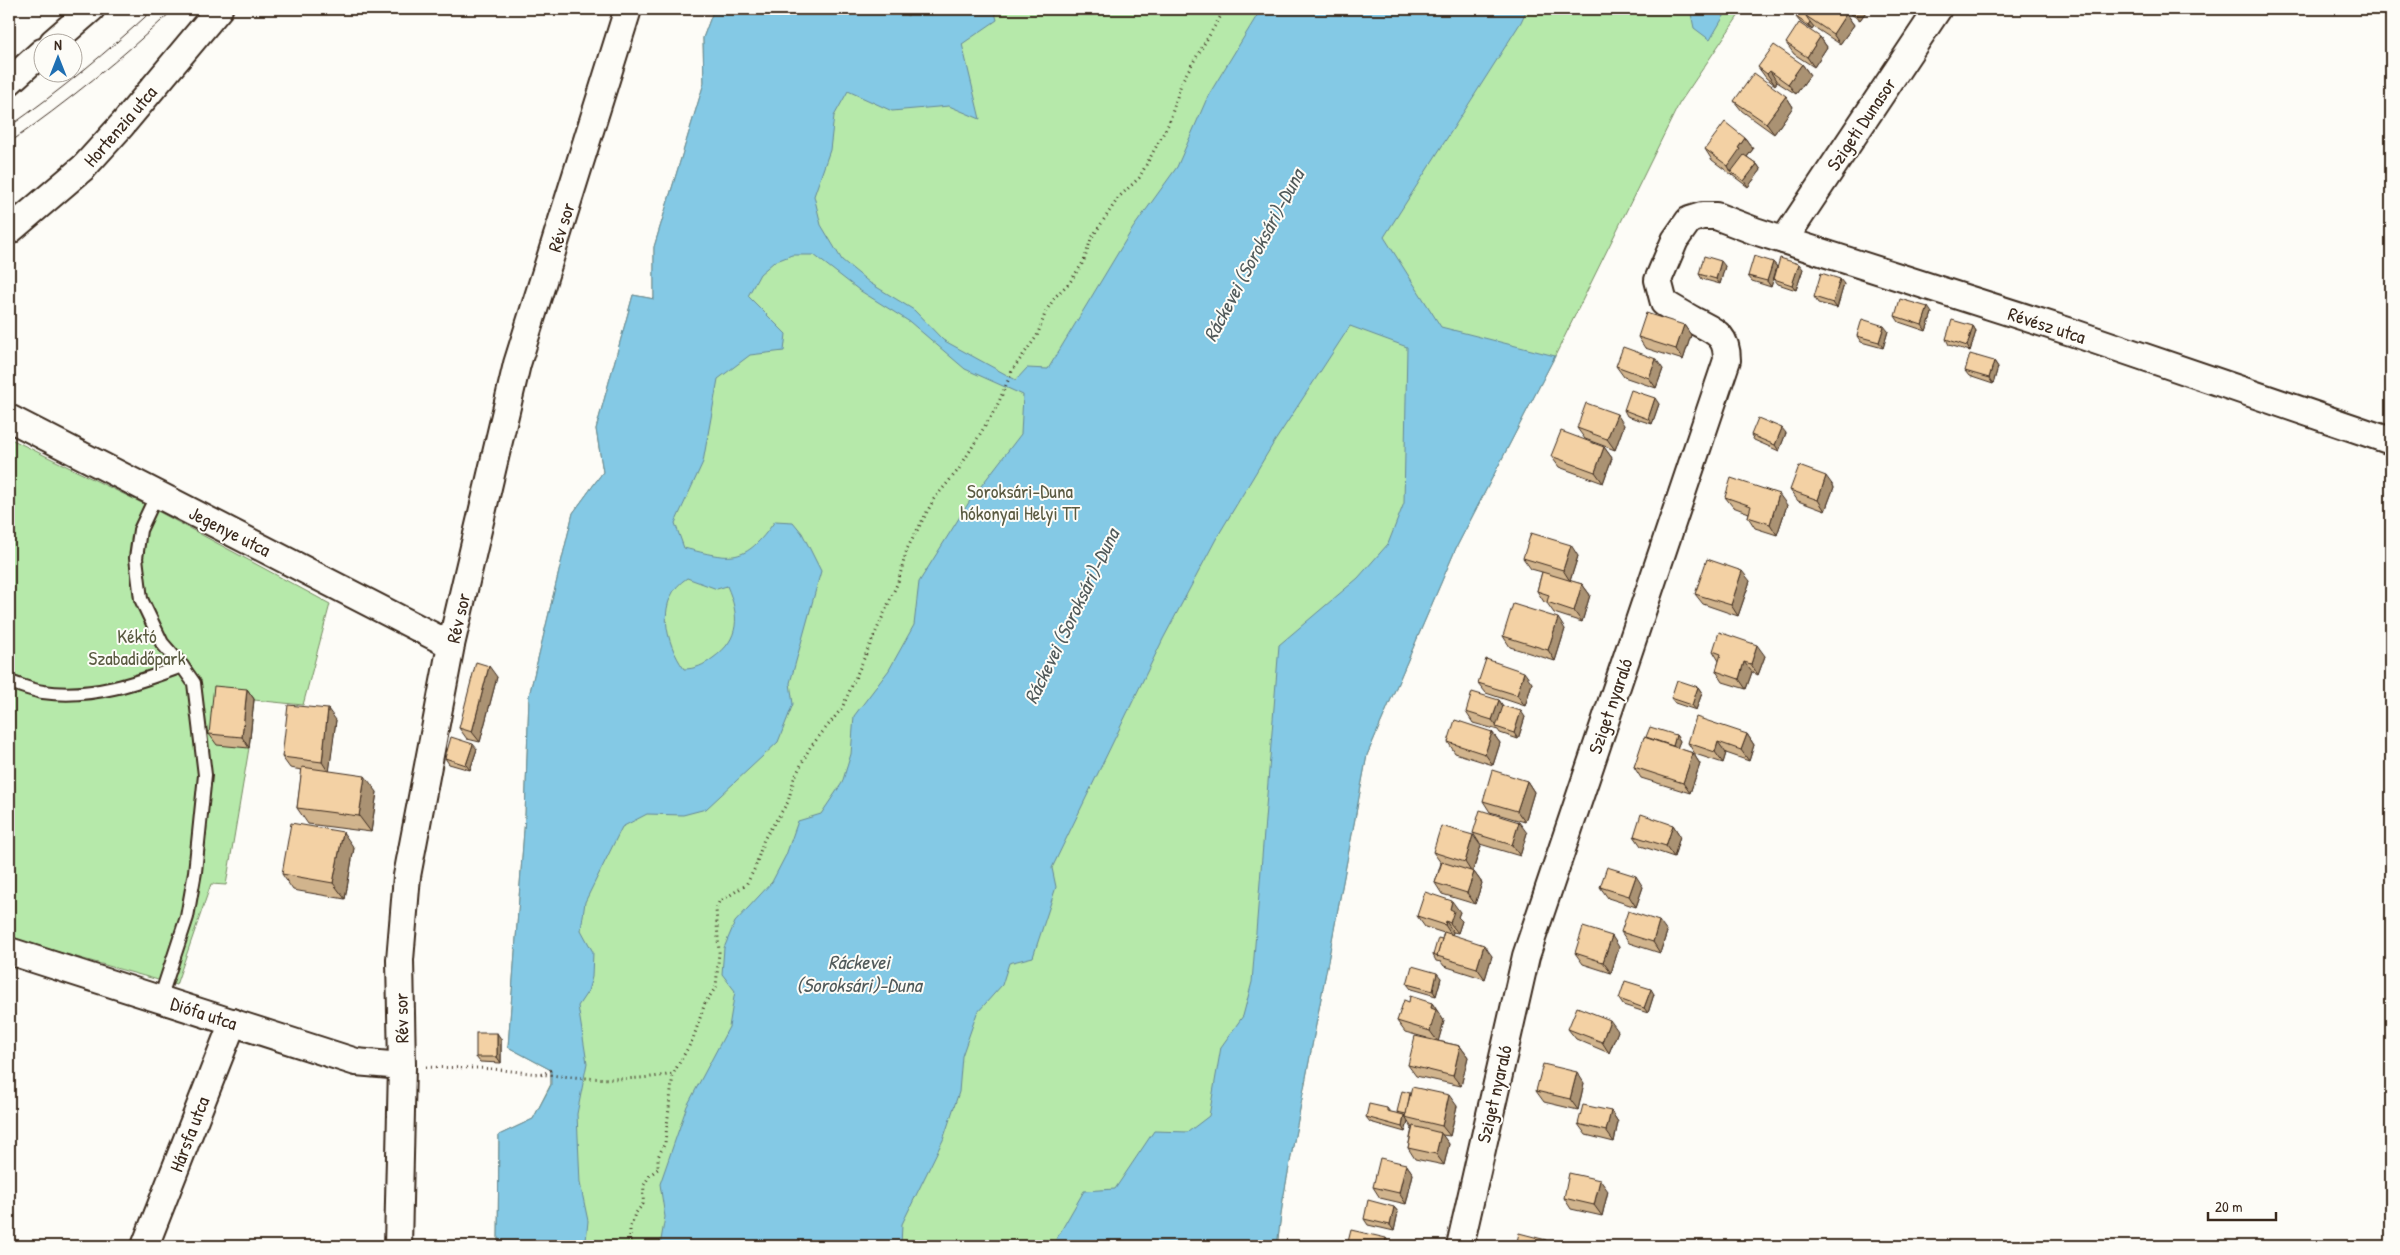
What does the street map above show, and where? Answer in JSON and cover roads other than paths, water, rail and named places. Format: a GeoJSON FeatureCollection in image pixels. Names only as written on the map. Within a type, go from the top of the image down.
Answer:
{"type":"FeatureCollection","features":[{"type":"Feature","properties":{"kind":"street"},"geometry":{"type":"LineString","coordinates":[[65,32],[91,9]]}},
{"type":"Feature","properties":{"kind":"street","name":"Hortenzia utca"},"geometry":{"type":"LineString","coordinates":[[9,230],[84,167],[122,125],[219,9]]}},
{"type":"Feature","properties":{"kind":"street","name":"Rév sor"},"geometry":{"type":"LineString","coordinates":[[398,1246],[402,1066],[400,960],[407,876],[451,645],[517,364],[628,9]]}},
{"type":"Feature","properties":{"kind":"street","name":"Szigeti Dunasor"},"geometry":{"type":"LineString","coordinates":[[1784,240],[1938,9]]}},
{"type":"Feature","properties":{"kind":"street"},"geometry":{"type":"LineString","coordinates":[[9,82],[32,61]]}},
{"type":"Feature","properties":{"kind":"street","name":"Révész utca"},"geometry":{"type":"LineString","coordinates":[[1702,216],[1716,216],[1784,240],[2089,338],[2391,441]]}},
{"type":"Feature","properties":{"kind":"street","name":"Sziget nyaraló"},"geometry":{"type":"LineString","coordinates":[[1460,1246],[1526,956],[1727,360],[1727,347],[1711,328],[1696,322],[1664,303],[1658,280],[1675,240],[1689,220],[1702,216]]}},
{"type":"Feature","properties":{"kind":"street","name":"Jegenye utca"},"geometry":{"type":"LineString","coordinates":[[9,418],[451,645]]}},
{"type":"Feature","properties":{"kind":"street","name":"Diófa utca"},"geometry":{"type":"LineString","coordinates":[[9,951],[356,1062],[402,1066]]}},
{"type":"Feature","properties":{"kind":"street","name":"Hársfa utca"},"geometry":{"type":"LineString","coordinates":[[145,1246],[233,1022]]}},
{"type":"Feature","properties":{"kind":"lane"},"geometry":{"type":"LineString","coordinates":[[157,494],[140,530],[136,558],[141,600],[162,643],[194,683],[205,775],[195,872],[187,917],[160,999]]}},
{"type":"Feature","properties":{"kind":"lane"},"geometry":{"type":"LineString","coordinates":[[9,682],[42,692],[89,693],[123,688],[182,666]]}},
{"type":"Feature","properties":{"kind":"water","name":"Ráckevei (Soroksári)-Duna"},"geometry":{"type":"Polygon","coordinates":[[[714,9],[896,9],[908,16],[914,9],[994,9],[997,20],[962,44],[980,119],[949,106],[892,111],[848,91],[834,116],[830,150],[814,196],[821,225],[842,260],[870,283],[914,310],[943,340],[1016,380],[1027,368],[1048,369],[1133,228],[1177,167],[1208,96],[1261,9],[1527,9],[1521,22],[1384,237],[1441,327],[1555,356],[1456,548],[1367,755],[1283,1199],[1277,1246],[1064,1246],[1054,1243],[1084,1191],[1115,1189],[1154,1131],[1188,1132],[1209,1116],[1221,1047],[1243,1016],[1252,982],[1279,645],[1358,578],[1388,544],[1404,503],[1407,347],[1350,326],[1273,444],[1216,539],[1163,639],[1052,868],[1056,887],[1033,957],[1009,963],[1002,985],[977,1013],[962,1056],[959,1092],[943,1140],[902,1224],[901,1246],[660,1246],[665,1217],[660,1184],[687,1106],[729,1027],[735,991],[722,974],[724,948],[735,922],[772,882],[786,855],[798,821],[821,814],[842,783],[851,754],[854,716],[889,670],[914,625],[919,582],[971,499],[1021,434],[1023,395],[965,369],[910,322],[859,290],[814,255],[792,255],[774,262],[760,274],[748,296],[786,334],[784,351],[750,355],[718,379],[703,462],[675,523],[684,548],[726,556],[736,556],[745,552],[764,535],[775,521],[793,522],[802,533],[821,571],[790,683],[793,704],[778,742],[706,809],[683,815],[647,814],[622,827],[585,902],[581,930],[593,952],[592,977],[588,991],[578,1006],[587,1063],[577,1114],[580,1183],[588,1221],[586,1241],[589,1246],[498,1246],[499,1135],[533,1119],[551,1085],[551,1070],[508,1047],[525,817],[529,696],[573,513],[603,472],[596,429],[633,295],[654,299],[654,247],[704,83],[703,38],[714,9]],[[687,578],[670,597],[666,621],[668,634],[677,658],[684,669],[703,665],[722,651],[733,635],[735,617],[731,597],[727,586],[717,589],[687,578]]]}},
{"type":"Feature","properties":{"kind":"water"},"geometry":{"type":"Polygon","coordinates":[[[1690,9],[1728,9],[1710,40],[1694,28],[1690,9]]]}},
{"type":"Feature","properties":{"kind":"tram line"},"geometry":{"type":"LineString","coordinates":[[9,127],[83,70],[154,9]]}},
{"type":"Feature","properties":{"kind":"tram line"},"geometry":{"type":"LineString","coordinates":[[9,143],[94,79],[174,9]]}},
{"type":"Feature","properties":{"kind":"park label","name":"Soroksári-Duna hókonyai Helyi TT"},"geometry":{"type":"Point","coordinates":[1020,502]}},
{"type":"Feature","properties":{"kind":"park label","name":"Kéktó Szabadidőpark"},"geometry":{"type":"Point","coordinates":[137,647]}}]}
